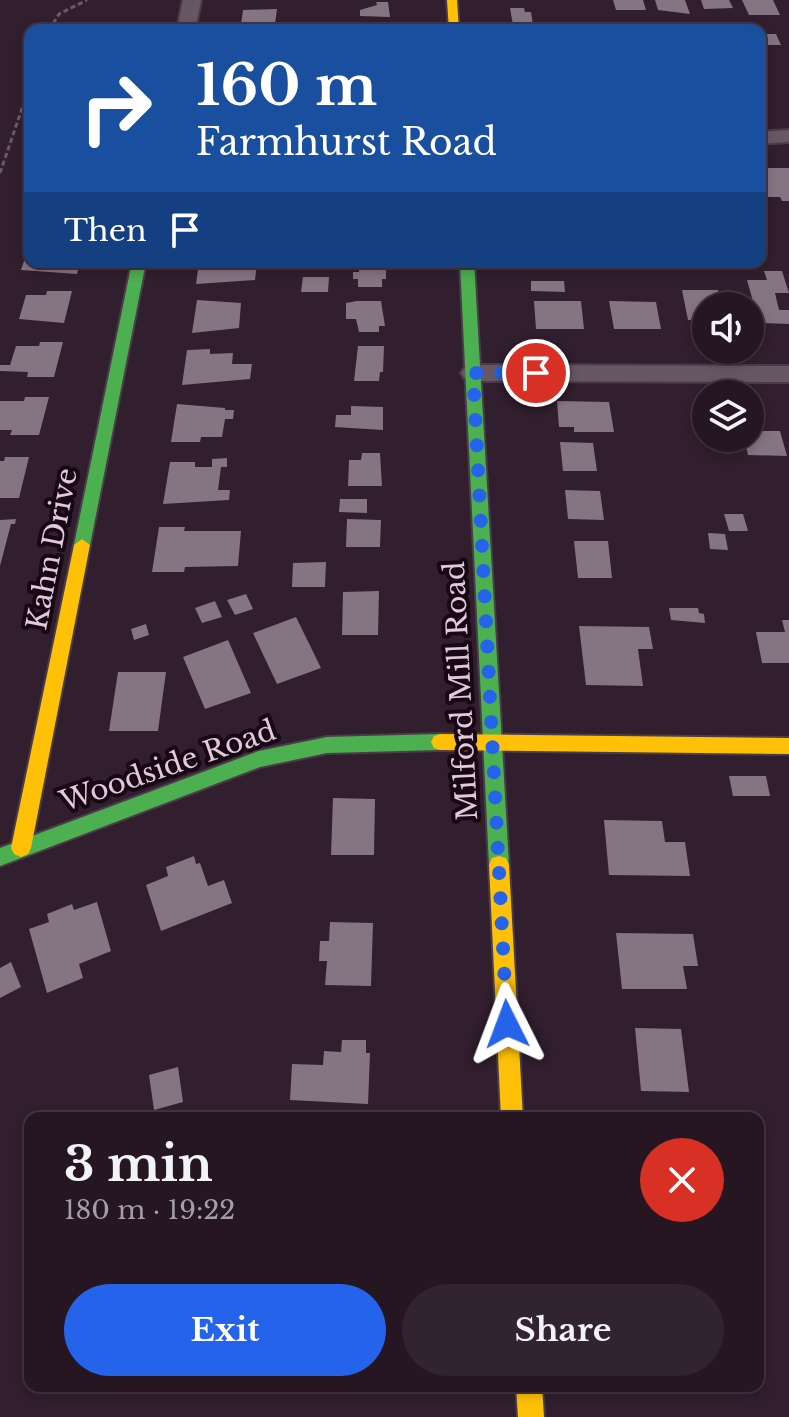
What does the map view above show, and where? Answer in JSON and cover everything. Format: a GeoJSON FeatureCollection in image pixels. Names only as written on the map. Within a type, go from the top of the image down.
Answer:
{"type":"FeatureCollection","features":[{"type":"Feature","properties":{"kind":"street"},"geometry":{"type":"LineString","coordinates":[[187,24],[192,0]]}},
{"type":"Feature","properties":{"kind":"street"},"geometry":{"type":"LineString","coordinates":[[452,0],[454,24]]}},
{"type":"Feature","properties":{"kind":"street"},"geometry":{"type":"LineString","coordinates":[[766,138],[789,136]]}},
{"type":"Feature","properties":{"kind":"street","name":"Kahn Drive"},"geometry":{"type":"LineString","coordinates":[[21,848],[138,268]]}},
{"type":"Feature","properties":{"kind":"street","name":"Milford Mill Road"},"geometry":{"type":"LineString","coordinates":[[467,268],[512,1112]]}},
{"type":"Feature","properties":{"kind":"street"},"geometry":{"type":"LineString","coordinates":[[473,373],[789,374]]}},
{"type":"Feature","properties":{"kind":"street","name":"Woodside Road"},"geometry":{"type":"LineString","coordinates":[[0,857],[259,759],[327,745],[385,741],[789,746]]}},
{"type":"Feature","properties":{"kind":"street"},"geometry":{"type":"LineString","coordinates":[[529,1392],[531,1417]]}},
{"type":"Feature","properties":{"kind":"path"},"geometry":{"type":"LineString","coordinates":[[53,24],[59,14],[87,0]]}},
{"type":"Feature","properties":{"kind":"path"},"geometry":{"type":"LineString","coordinates":[[0,173],[24,103]]}},
{"type":"Feature","properties":{"kind":"building"},"geometry":{"type":"Polygon","coordinates":[[[613,0],[643,0],[646,10],[616,10],[613,0]]]}},
{"type":"Feature","properties":{"kind":"building"},"geometry":{"type":"Polygon","coordinates":[[[655,0],[685,0],[690,14],[658,10],[655,0]]]}},
{"type":"Feature","properties":{"kind":"building"},"geometry":{"type":"Polygon","coordinates":[[[701,0],[729,0],[733,8],[704,9],[701,0]]]}},
{"type":"Feature","properties":{"kind":"building"},"geometry":{"type":"Polygon","coordinates":[[[742,0],[773,0],[780,15],[749,15],[742,0]]]}},
{"type":"Feature","properties":{"kind":"building"},"geometry":{"type":"Polygon","coordinates":[[[376,2],[388,2],[390,17],[360,16],[360,10],[377,5],[376,2]]]}},
{"type":"Feature","properties":{"kind":"building"},"geometry":{"type":"Polygon","coordinates":[[[510,8],[524,8],[525,12],[531,12],[533,24],[513,24],[510,8]]]}},
{"type":"Feature","properties":{"kind":"building"},"geometry":{"type":"Polygon","coordinates":[[[277,9],[275,24],[241,24],[243,10],[277,9]]]}},
{"type":"Feature","properties":{"kind":"building"},"geometry":{"type":"Polygon","coordinates":[[[766,34],[776,34],[781,45],[766,45],[766,34]]]}},
{"type":"Feature","properties":{"kind":"building"},"geometry":{"type":"Polygon","coordinates":[[[766,168],[789,168],[789,201],[782,201],[780,197],[766,197],[766,168]]]}},
{"type":"Feature","properties":{"kind":"building"},"geometry":{"type":"Polygon","coordinates":[[[24,261],[24,268],[78,268],[77,274],[21,270],[24,261]]]}},
{"type":"Feature","properties":{"kind":"building"},"geometry":{"type":"Polygon","coordinates":[[[198,268],[256,268],[255,280],[196,284],[198,268]]]}},
{"type":"Feature","properties":{"kind":"building"},"geometry":{"type":"Polygon","coordinates":[[[359,268],[386,268],[386,279],[382,279],[382,287],[358,287],[358,279],[353,279],[353,272],[359,272],[359,268]]]}},
{"type":"Feature","properties":{"kind":"building"},"geometry":{"type":"Polygon","coordinates":[[[764,271],[782,271],[789,293],[775,293],[779,310],[789,310],[789,324],[764,323],[764,292],[750,292],[747,280],[767,280],[764,271]]]}},
{"type":"Feature","properties":{"kind":"building"},"geometry":{"type":"Polygon","coordinates":[[[303,277],[329,277],[328,292],[301,292],[303,277]]]}},
{"type":"Feature","properties":{"kind":"building"},"geometry":{"type":"Polygon","coordinates":[[[531,281],[564,281],[565,292],[531,291],[531,281]]]}},
{"type":"Feature","properties":{"kind":"building"},"geometry":{"type":"Polygon","coordinates":[[[682,290],[718,290],[692,292],[692,320],[688,320],[682,290]]]}},
{"type":"Feature","properties":{"kind":"building"},"geometry":{"type":"Polygon","coordinates":[[[47,291],[72,291],[64,323],[19,319],[26,295],[46,295],[47,291]]]}},
{"type":"Feature","properties":{"kind":"building"},"geometry":{"type":"Polygon","coordinates":[[[197,300],[241,303],[239,328],[192,333],[197,300]]]}},
{"type":"Feature","properties":{"kind":"building"},"geometry":{"type":"Polygon","coordinates":[[[381,301],[385,326],[379,326],[379,332],[359,332],[356,319],[346,319],[346,303],[381,301]]]}},
{"type":"Feature","properties":{"kind":"building"},"geometry":{"type":"Polygon","coordinates":[[[534,301],[581,301],[584,329],[536,329],[534,301]]]}},
{"type":"Feature","properties":{"kind":"building"},"geometry":{"type":"Polygon","coordinates":[[[609,301],[656,302],[661,329],[614,329],[609,301]]]}},
{"type":"Feature","properties":{"kind":"building"},"geometry":{"type":"Polygon","coordinates":[[[40,342],[63,342],[54,377],[27,377],[28,372],[0,371],[0,365],[10,365],[16,346],[39,346],[40,342]]]}},
{"type":"Feature","properties":{"kind":"building"},"geometry":{"type":"Polygon","coordinates":[[[358,346],[384,346],[383,372],[380,372],[379,381],[354,381],[358,346]]]}},
{"type":"Feature","properties":{"kind":"building"},"geometry":{"type":"Polygon","coordinates":[[[210,349],[210,354],[233,353],[232,364],[252,364],[250,379],[182,385],[187,350],[210,349]]]}},
{"type":"Feature","properties":{"kind":"building"},"geometry":{"type":"Polygon","coordinates":[[[25,397],[49,397],[39,435],[10,435],[12,430],[0,430],[0,401],[24,401],[25,397]]]}},
{"type":"Feature","properties":{"kind":"building"},"geometry":{"type":"Polygon","coordinates":[[[557,401],[609,402],[614,432],[574,432],[574,427],[559,427],[557,401]]]}},
{"type":"Feature","properties":{"kind":"building"},"geometry":{"type":"Polygon","coordinates":[[[177,404],[234,410],[233,419],[225,419],[222,437],[201,437],[200,442],[171,442],[177,404]]]}},
{"type":"Feature","properties":{"kind":"building"},"geometry":{"type":"Polygon","coordinates":[[[351,406],[383,407],[383,430],[335,427],[336,415],[351,415],[351,406]]]}},
{"type":"Feature","properties":{"kind":"building"},"geometry":{"type":"Polygon","coordinates":[[[764,431],[780,431],[787,456],[748,455],[747,452],[764,452],[764,431]]]}},
{"type":"Feature","properties":{"kind":"building"},"geometry":{"type":"Polygon","coordinates":[[[560,442],[593,443],[597,471],[563,471],[560,442]]]}},
{"type":"Feature","properties":{"kind":"building"},"geometry":{"type":"Polygon","coordinates":[[[362,453],[380,453],[382,486],[348,486],[349,460],[361,460],[362,453]]]}},
{"type":"Feature","properties":{"kind":"building"},"geometry":{"type":"Polygon","coordinates":[[[5,457],[29,457],[19,498],[0,498],[0,461],[4,461],[5,457]]]}},
{"type":"Feature","properties":{"kind":"building"},"geometry":{"type":"Polygon","coordinates":[[[227,458],[227,467],[221,467],[218,490],[230,490],[229,500],[163,504],[170,462],[195,462],[195,467],[212,467],[212,459],[227,458]]]}},
{"type":"Feature","properties":{"kind":"building"},"geometry":{"type":"Polygon","coordinates":[[[565,490],[600,491],[604,520],[568,519],[565,490]]]}},
{"type":"Feature","properties":{"kind":"building"},"geometry":{"type":"Polygon","coordinates":[[[340,499],[367,499],[367,513],[339,512],[340,499]]]}},
{"type":"Feature","properties":{"kind":"building"},"geometry":{"type":"Polygon","coordinates":[[[724,514],[743,514],[748,531],[729,531],[724,514]]]}},
{"type":"Feature","properties":{"kind":"building"},"geometry":{"type":"Polygon","coordinates":[[[16,519],[15,524],[11,524],[0,566],[0,520],[16,519]]]}},
{"type":"Feature","properties":{"kind":"building"},"geometry":{"type":"Polygon","coordinates":[[[347,519],[381,520],[380,547],[346,547],[347,519]]]}},
{"type":"Feature","properties":{"kind":"building"},"geometry":{"type":"Polygon","coordinates":[[[159,527],[185,527],[184,531],[241,531],[238,566],[185,567],[184,572],[152,572],[159,527]]]}},
{"type":"Feature","properties":{"kind":"building"},"geometry":{"type":"Polygon","coordinates":[[[708,533],[725,534],[728,550],[710,549],[708,533]]]}},
{"type":"Feature","properties":{"kind":"building"},"geometry":{"type":"Polygon","coordinates":[[[574,541],[608,541],[612,578],[578,578],[574,541]]]}},
{"type":"Feature","properties":{"kind":"building"},"geometry":{"type":"Polygon","coordinates":[[[326,562],[325,587],[292,587],[293,563],[326,562]]]}},
{"type":"Feature","properties":{"kind":"building"},"geometry":{"type":"Polygon","coordinates":[[[379,591],[378,635],[342,635],[343,592],[379,591]]]}},
{"type":"Feature","properties":{"kind":"building"},"geometry":{"type":"Polygon","coordinates":[[[246,594],[253,609],[235,615],[227,600],[246,594]]]}},
{"type":"Feature","properties":{"kind":"building"},"geometry":{"type":"Polygon","coordinates":[[[215,601],[222,617],[202,623],[195,608],[215,601]]]}},
{"type":"Feature","properties":{"kind":"building"},"geometry":{"type":"Polygon","coordinates":[[[669,608],[698,608],[699,613],[704,614],[705,623],[671,620],[669,608]]]}},
{"type":"Feature","properties":{"kind":"building"},"geometry":{"type":"Polygon","coordinates":[[[296,617],[321,668],[277,684],[253,633],[296,617]]]}},
{"type":"Feature","properties":{"kind":"building"},"geometry":{"type":"Polygon","coordinates":[[[782,620],[789,620],[789,663],[762,663],[756,632],[785,632],[782,620]]]}},
{"type":"Feature","properties":{"kind":"building"},"geometry":{"type":"Polygon","coordinates":[[[146,624],[149,635],[134,640],[131,629],[146,624]]]}},
{"type":"Feature","properties":{"kind":"building"},"geometry":{"type":"Polygon","coordinates":[[[579,626],[649,627],[653,649],[638,649],[643,686],[586,685],[579,626]]]}},
{"type":"Feature","properties":{"kind":"building"},"geometry":{"type":"Polygon","coordinates":[[[228,640],[251,693],[205,709],[183,657],[228,640]]]}},
{"type":"Feature","properties":{"kind":"building"},"geometry":{"type":"Polygon","coordinates":[[[118,672],[166,672],[158,731],[109,731],[118,672]]]}},
{"type":"Feature","properties":{"kind":"building"},"geometry":{"type":"Polygon","coordinates":[[[729,776],[766,776],[770,796],[733,796],[729,776]]]}},
{"type":"Feature","properties":{"kind":"building"},"geometry":{"type":"Polygon","coordinates":[[[333,798],[375,799],[374,855],[331,855],[333,798]]]}},
{"type":"Feature","properties":{"kind":"building"},"geometry":{"type":"Polygon","coordinates":[[[604,820],[662,821],[665,842],[685,842],[690,876],[609,875],[604,820]]]}},
{"type":"Feature","properties":{"kind":"building"},"geometry":{"type":"Polygon","coordinates":[[[194,856],[196,864],[200,863],[208,886],[224,880],[232,903],[161,931],[146,885],[168,876],[166,867],[194,856]]]}},
{"type":"Feature","properties":{"kind":"building"},"geometry":{"type":"Polygon","coordinates":[[[97,902],[111,951],[79,964],[83,978],[47,993],[29,929],[49,922],[47,914],[72,904],[74,910],[97,902]]]}},
{"type":"Feature","properties":{"kind":"building"},"geometry":{"type":"Polygon","coordinates":[[[330,922],[373,923],[371,986],[325,985],[327,961],[319,961],[320,941],[329,941],[330,922]]]}},
{"type":"Feature","properties":{"kind":"building"},"geometry":{"type":"Polygon","coordinates":[[[616,933],[693,934],[698,966],[683,966],[687,989],[622,989],[616,933]]]}},
{"type":"Feature","properties":{"kind":"building"},"geometry":{"type":"Polygon","coordinates":[[[11,962],[21,987],[0,998],[0,968],[11,962]]]}},
{"type":"Feature","properties":{"kind":"building"},"geometry":{"type":"Polygon","coordinates":[[[635,1028],[681,1029],[689,1092],[641,1091],[635,1028]]]}},
{"type":"Feature","properties":{"kind":"building"},"geometry":{"type":"Polygon","coordinates":[[[342,1040],[366,1040],[366,1053],[370,1053],[368,1104],[290,1100],[292,1064],[323,1065],[324,1051],[341,1052],[342,1040]]]}},
{"type":"Feature","properties":{"kind":"building"},"geometry":{"type":"Polygon","coordinates":[[[178,1067],[183,1102],[154,1110],[149,1075],[178,1067]]]}},
{"type":"Feature","properties":{"kind":"traffic: fast"},"geometry":{"type":"LineString","coordinates":[[82,545],[138,268]]}},
{"type":"Feature","properties":{"kind":"traffic: fast"},"geometry":{"type":"LineString","coordinates":[[467,268],[499,865]]}},
{"type":"Feature","properties":{"kind":"traffic: fast"},"geometry":{"type":"LineString","coordinates":[[0,857],[259,759],[327,745],[440,742]]}},
{"type":"Feature","properties":{"kind":"traffic: slow"},"geometry":{"type":"LineString","coordinates":[[452,0],[454,24]]}},
{"type":"Feature","properties":{"kind":"traffic: slow"},"geometry":{"type":"LineString","coordinates":[[21,848],[82,545]]}},
{"type":"Feature","properties":{"kind":"traffic: slow"},"geometry":{"type":"LineString","coordinates":[[440,742],[789,746]]}},
{"type":"Feature","properties":{"kind":"traffic: slow"},"geometry":{"type":"LineString","coordinates":[[499,865],[512,1112]]}},
{"type":"Feature","properties":{"kind":"traffic: slow"},"geometry":{"type":"LineString","coordinates":[[529,1392],[531,1417]]}},
{"type":"Feature","properties":{"kind":"route"},"geometry":{"type":"LineString","coordinates":[[507,1024],[473,373],[536,373]]}}]}
